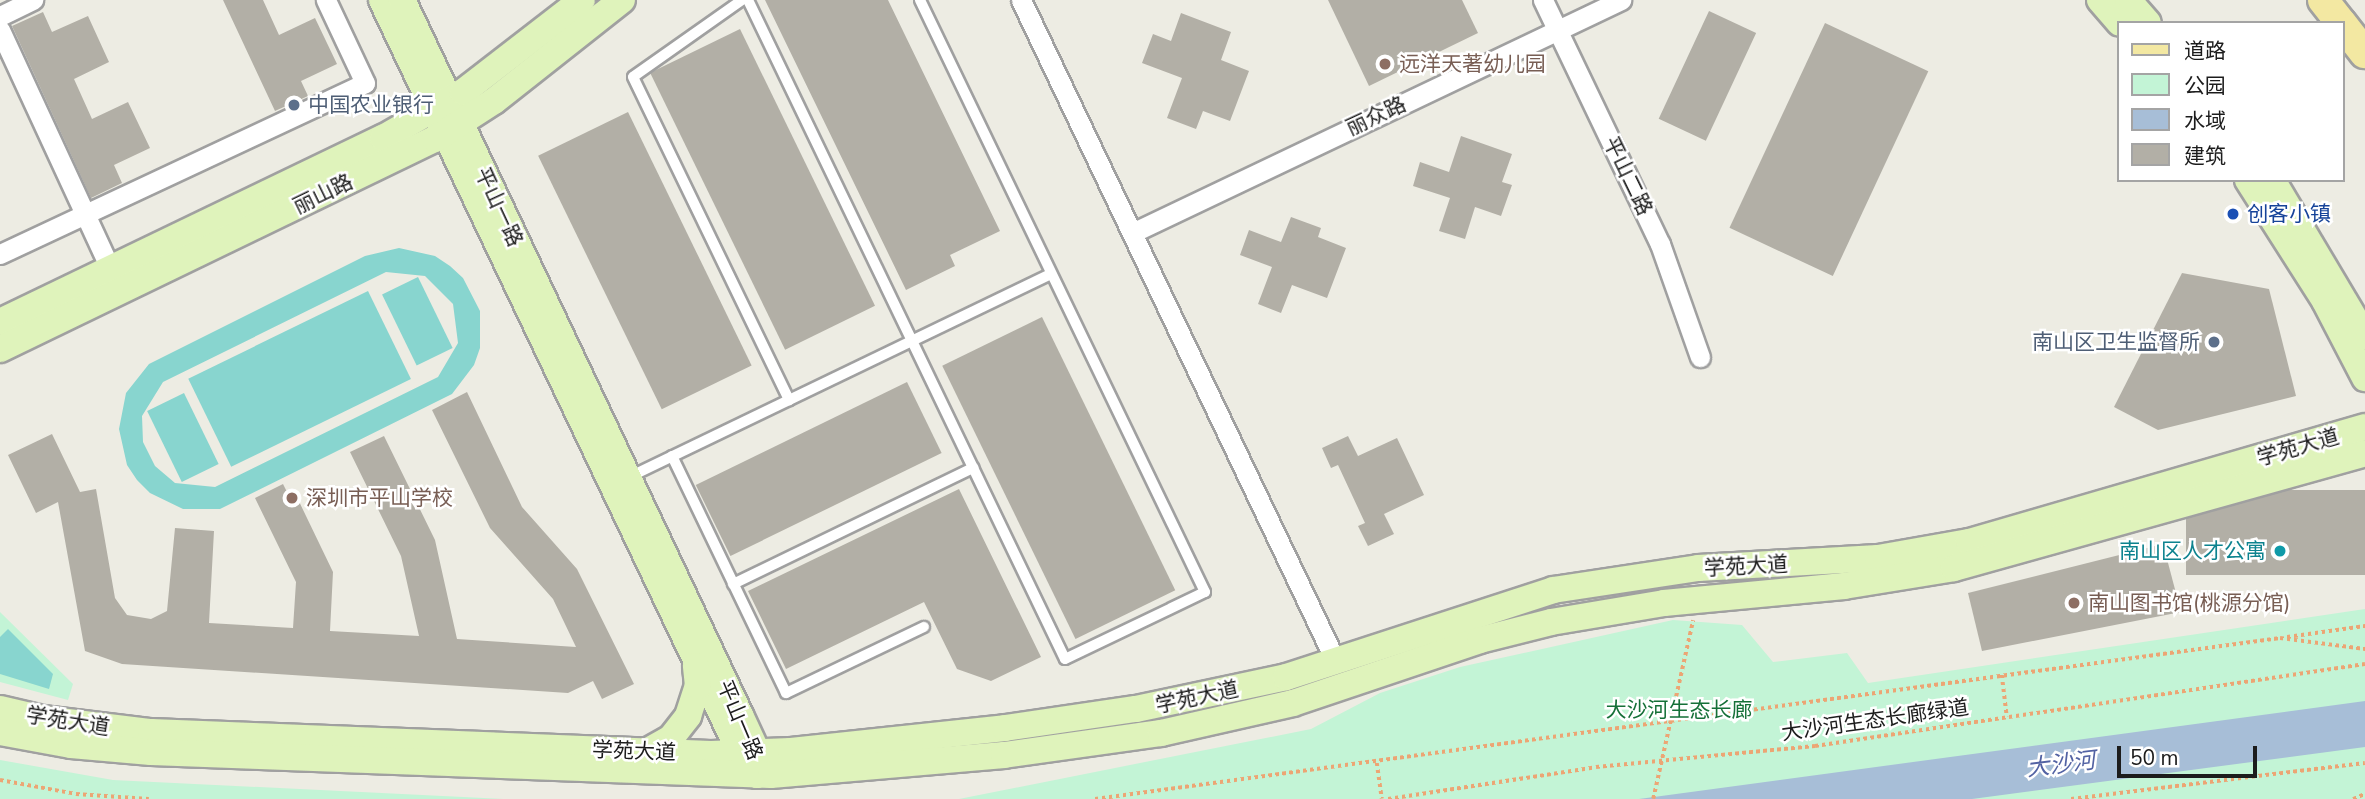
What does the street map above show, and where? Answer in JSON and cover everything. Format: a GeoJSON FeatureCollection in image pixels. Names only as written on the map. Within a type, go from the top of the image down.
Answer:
{"type":"FeatureCollection","features":[{"type":"Feature","properties":{"kind":"main road"},"geometry":{"type":"LineString","coordinates":[[2323,0],[2340,21]]}},
{"type":"Feature","properties":{"kind":"main road"},"geometry":{"type":"LineString","coordinates":[[2344,26],[2365,52]]}},
{"type":"Feature","properties":{"kind":"street"},"geometry":{"type":"LineString","coordinates":[[0,16],[33,0]]}},
{"type":"Feature","properties":{"kind":"street"},"geometry":{"type":"LineString","coordinates":[[0,254],[365,83],[326,0]]}},
{"type":"Feature","properties":{"kind":"street","name":"平山一路"},"geometry":{"type":"LineString","coordinates":[[382,0],[447,116],[752,761]]}},
{"type":"Feature","properties":{"kind":"street","name":"平山一路"},"geometry":{"type":"LineString","coordinates":[[402,0],[447,116]]}},
{"type":"Feature","properties":{"kind":"street","name":"丽山路"},"geometry":{"type":"LineString","coordinates":[[0,349],[116,280],[397,131],[447,116],[582,0]]}},
{"type":"Feature","properties":{"kind":"street","name":"丽山路"},"geometry":{"type":"LineString","coordinates":[[0,322],[116,280],[447,116],[622,0]]}},
{"type":"Feature","properties":{"kind":"street"},"geometry":{"type":"LineString","coordinates":[[1021,0],[1336,662]]}},
{"type":"Feature","properties":{"kind":"street","name":"平山二路"},"geometry":{"type":"LineString","coordinates":[[1542,0],[1660,244],[1700,357]]}},
{"type":"Feature","properties":{"kind":"street","name":"丽众路"},"geometry":{"type":"LineString","coordinates":[[1132,233],[1621,0]]}},
{"type":"Feature","properties":{"kind":"street"},"geometry":{"type":"LineString","coordinates":[[2100,0],[2118,21]]}},
{"type":"Feature","properties":{"kind":"street"},"geometry":{"type":"LineString","coordinates":[[2128,0],[2146,21]]}},
{"type":"Feature","properties":{"kind":"street"},"geometry":{"type":"LineString","coordinates":[[0,30],[116,280]]}},
{"type":"Feature","properties":{"kind":"street"},"geometry":{"type":"LineString","coordinates":[[2249,182],[2325,300],[2365,378]]}},
{"type":"Feature","properties":{"kind":"street"},"geometry":{"type":"LineString","coordinates":[[2273,182],[2365,336]]}},
{"type":"Feature","properties":{"kind":"street","name":"学苑大道"},"geometry":{"type":"LineString","coordinates":[[0,732],[71,745],[151,752],[752,761],[1136,709],[1336,662],[1485,609],[1553,590],[1698,568],[1868,559],[1979,540],[2365,427]]}},
{"type":"Feature","properties":{"kind":"street","name":"学苑大道"},"geometry":{"type":"LineString","coordinates":[[0,709],[43,719],[151,732],[646,752],[752,761],[817,774],[1004,755],[1161,733],[1329,693],[1515,630],[1631,608],[1844,586],[1954,568],[2365,453]]}},
{"type":"Feature","properties":{"kind":"street","name":"平山一路"},"geometry":{"type":"LineString","coordinates":[[620,481],[693,654],[752,761]]}},
{"type":"Feature","properties":{"kind":"street"},"geometry":{"type":"LineString","coordinates":[[646,752],[671,738],[688,716],[698,686],[693,654]]}},
{"type":"Feature","properties":{"kind":"lane"},"geometry":{"type":"LineString","coordinates":[[741,0],[633,77],[789,400]]}},
{"type":"Feature","properties":{"kind":"lane"},"geometry":{"type":"LineString","coordinates":[[748,0],[1065,659],[1205,592],[920,0]]}},
{"type":"Feature","properties":{"kind":"lane"},"geometry":{"type":"LineString","coordinates":[[620,481],[1051,274]]}},
{"type":"Feature","properties":{"kind":"lane"},"geometry":{"type":"LineString","coordinates":[[672,457],[786,693],[924,627]]}},
{"type":"Feature","properties":{"kind":"lane"},"geometry":{"type":"LineString","coordinates":[[733,583],[973,468]]}},
{"type":"Feature","properties":{"kind":"path"},"geometry":{"type":"LineString","coordinates":[[365,83],[397,131]]}},
{"type":"Feature","properties":{"kind":"path"},"geometry":{"type":"LineString","coordinates":[[1653,799],[1693,620]]}},
{"type":"Feature","properties":{"kind":"path"},"geometry":{"type":"LineString","coordinates":[[1096,799],[2365,626]]}},
{"type":"Feature","properties":{"kind":"path"},"geometry":{"type":"LineString","coordinates":[[2280,638],[2365,649]]}},
{"type":"Feature","properties":{"kind":"path","name":"大沙河生态长廊绿道"},"geometry":{"type":"LineString","coordinates":[[1388,799],[1662,761],[1815,746],[2365,664]]}},
{"type":"Feature","properties":{"kind":"path"},"geometry":{"type":"LineString","coordinates":[[2002,675],[2007,717]]}},
{"type":"Feature","properties":{"kind":"path"},"geometry":{"type":"LineString","coordinates":[[1377,762],[1382,799]]}},
{"type":"Feature","properties":{"kind":"path"},"geometry":{"type":"LineString","coordinates":[[2071,799],[2365,763]]}},
{"type":"Feature","properties":{"kind":"path"},"geometry":{"type":"LineString","coordinates":[[0,780],[76,794],[149,799]]}},
{"type":"Feature","properties":{"kind":"path"},"geometry":{"type":"LineString","coordinates":[[2353,799],[2365,794]]}},
{"type":"Feature","properties":{"kind":"green space","name":"大沙河生态长廊"},"geometry":{"type":"Polygon","coordinates":[[[2365,609],[2365,799],[959,799],[1311,729],[1380,693],[1460,667],[1673,620],[1742,625],[1773,662],[1847,653],[1868,683],[2365,609]]]}},
{"type":"Feature","properties":{"kind":"green space"},"geometry":{"type":"Polygon","coordinates":[[[0,612],[73,684],[68,700],[0,682],[0,612]]]}},
{"type":"Feature","properties":{"kind":"green space"},"geometry":{"type":"Polygon","coordinates":[[[0,760],[113,780],[504,799],[0,799],[0,760]]]}},
{"type":"Feature","properties":{"kind":"shaded area"},"geometry":{"type":"Polygon","coordinates":[[[399,248],[435,256],[463,278],[480,311],[480,348],[474,365],[452,394],[220,509],[183,509],[150,493],[127,465],[119,429],[126,393],[149,364],[365,256],[399,248]],[[386,272],[163,382],[142,416],[143,442],[155,466],[175,483],[215,487],[438,377],[458,343],[453,304],[425,276],[386,272]]]}},
{"type":"Feature","properties":{"kind":"shaded area"},"geometry":{"type":"Polygon","coordinates":[[[418,277],[453,348],[417,366],[382,295],[418,277]]]}},
{"type":"Feature","properties":{"kind":"shaded area"},"geometry":{"type":"Polygon","coordinates":[[[368,291],[411,379],[231,467],[188,379],[368,291]]]}},
{"type":"Feature","properties":{"kind":"shaded area"},"geometry":{"type":"Polygon","coordinates":[[[184,393],[219,464],[182,482],[147,411],[184,393]]]}},
{"type":"Feature","properties":{"kind":"shaded area"},"geometry":{"type":"Polygon","coordinates":[[[8,629],[53,674],[49,689],[0,674],[0,637],[8,629]]]}},
{"type":"Feature","properties":{"kind":"water","name":"大沙河"},"geometry":{"type":"Polygon","coordinates":[[[2365,701],[2365,747],[1972,799],[1639,799],[2365,701]]]}},
{"type":"Feature","properties":{"kind":"building"},"geometry":{"type":"Polygon","coordinates":[[[223,0],[263,0],[279,35],[315,18],[337,64],[301,81],[308,96],[275,111],[223,0]]]}},
{"type":"Feature","properties":{"kind":"building"},"geometry":{"type":"Polygon","coordinates":[[[765,0],[888,0],[1000,231],[950,255],[955,266],[906,290],[765,0]]]}},
{"type":"Feature","properties":{"kind":"building","name":"远洋天著幼儿园"},"geometry":{"type":"Polygon","coordinates":[[[1328,0],[1462,0],[1478,33],[1369,86],[1328,0]]]}},
{"type":"Feature","properties":{"kind":"building"},"geometry":{"type":"Polygon","coordinates":[[[1709,11],[1756,33],[1706,141],[1659,119],[1709,11]]]}},
{"type":"Feature","properties":{"kind":"building"},"geometry":{"type":"Polygon","coordinates":[[[43,12],[52,32],[88,16],[109,62],[74,79],[92,119],[128,102],[150,148],[114,165],[122,183],[91,198],[12,26],[43,12]]]}},
{"type":"Feature","properties":{"kind":"building"},"geometry":{"type":"Polygon","coordinates":[[[1181,13],[1231,32],[1221,60],[1249,71],[1230,121],[1203,111],[1196,129],[1167,118],[1182,78],[1142,63],[1153,34],[1171,41],[1181,13]]]}},
{"type":"Feature","properties":{"kind":"building"},"geometry":{"type":"Polygon","coordinates":[[[1825,23],[1928,71],[1833,276],[1729,228],[1825,23]]]}},
{"type":"Feature","properties":{"kind":"building"},"geometry":{"type":"Polygon","coordinates":[[[740,29],[875,306],[785,350],[650,73],[740,29]]]}},
{"type":"Feature","properties":{"kind":"building"},"geometry":{"type":"Polygon","coordinates":[[[628,112],[752,365],[662,409],[538,156],[628,112]]]}},
{"type":"Feature","properties":{"kind":"building"},"geometry":{"type":"Polygon","coordinates":[[[1461,136],[1512,154],[1502,182],[1512,185],[1501,216],[1475,207],[1465,239],[1439,231],[1450,198],[1413,186],[1420,162],[1449,172],[1461,136]]]}},
{"type":"Feature","properties":{"kind":"building"},"geometry":{"type":"Polygon","coordinates":[[[1291,217],[1321,228],[1318,237],[1346,248],[1327,298],[1292,285],[1281,313],[1258,304],[1272,267],[1240,255],[1249,230],[1281,242],[1291,217]]]}},
{"type":"Feature","properties":{"kind":"building","name":"南山区卫生监督所"},"geometry":{"type":"Polygon","coordinates":[[[2182,273],[2269,289],[2296,396],[2158,430],[2114,407],[2182,273]]]}},
{"type":"Feature","properties":{"kind":"building"},"geometry":{"type":"Polygon","coordinates":[[[1042,317],[1175,590],[1075,639],[942,366],[1042,317]]]}},
{"type":"Feature","properties":{"kind":"building"},"geometry":{"type":"Polygon","coordinates":[[[907,382],[942,453],[730,556],[696,485],[907,382]]]}},
{"type":"Feature","properties":{"kind":"building"},"geometry":{"type":"Polygon","coordinates":[[[467,392],[522,507],[577,569],[634,684],[602,699],[593,681],[568,693],[122,664],[85,651],[58,502],[36,513],[8,455],[52,434],[80,492],[96,489],[115,598],[127,615],[151,619],[167,611],[175,528],[214,531],[209,623],[293,628],[296,582],[255,498],[283,484],[287,492],[293,489],[333,572],[330,631],[419,636],[401,556],[350,452],[384,436],[435,540],[457,639],[576,647],[553,599],[490,528],[432,410],[467,392]]]}},
{"type":"Feature","properties":{"kind":"building"},"geometry":{"type":"Polygon","coordinates":[[[1348,436],[1358,456],[1397,438],[1424,495],[1384,514],[1394,534],[1368,546],[1358,526],[1365,523],[1338,465],[1331,468],[1322,448],[1348,436]]]}},
{"type":"Feature","properties":{"kind":"building"},"geometry":{"type":"Polygon","coordinates":[[[959,489],[1041,657],[991,681],[957,669],[924,602],[786,669],[748,591],[959,489]]]}},
{"type":"Feature","properties":{"kind":"building","name":"南山区人才公寓"},"geometry":{"type":"Polygon","coordinates":[[[2186,490],[2365,490],[2365,575],[2186,575],[2186,490]]]}},
{"type":"Feature","properties":{"kind":"building","name":"南山图书馆(桃源分馆)"},"geometry":{"type":"Polygon","coordinates":[[[2163,544],[2181,612],[1982,651],[1968,593],[2163,544]]]}},
{"type":"Feature","properties":{"kind":"place","name":"远洋天著幼儿园"},"geometry":{"type":"Point","coordinates":[1385,64]}},
{"type":"Feature","properties":{"kind":"place","name":"中国农业银行"},"geometry":{"type":"Point","coordinates":[294,105]}},
{"type":"Feature","properties":{"kind":"place","name":"创客小镇"},"geometry":{"type":"Point","coordinates":[2233,214]}},
{"type":"Feature","properties":{"kind":"place","name":"南山区卫生监督所"},"geometry":{"type":"Point","coordinates":[2214,342]}},
{"type":"Feature","properties":{"kind":"place","name":"深圳市平山学校"},"geometry":{"type":"Point","coordinates":[292,498]}},
{"type":"Feature","properties":{"kind":"place","name":"南山区人才公寓"},"geometry":{"type":"Point","coordinates":[2280,551]}},
{"type":"Feature","properties":{"kind":"place","name":"南山图书馆(桃源分馆)"},"geometry":{"type":"Point","coordinates":[2074,603]}}]}
